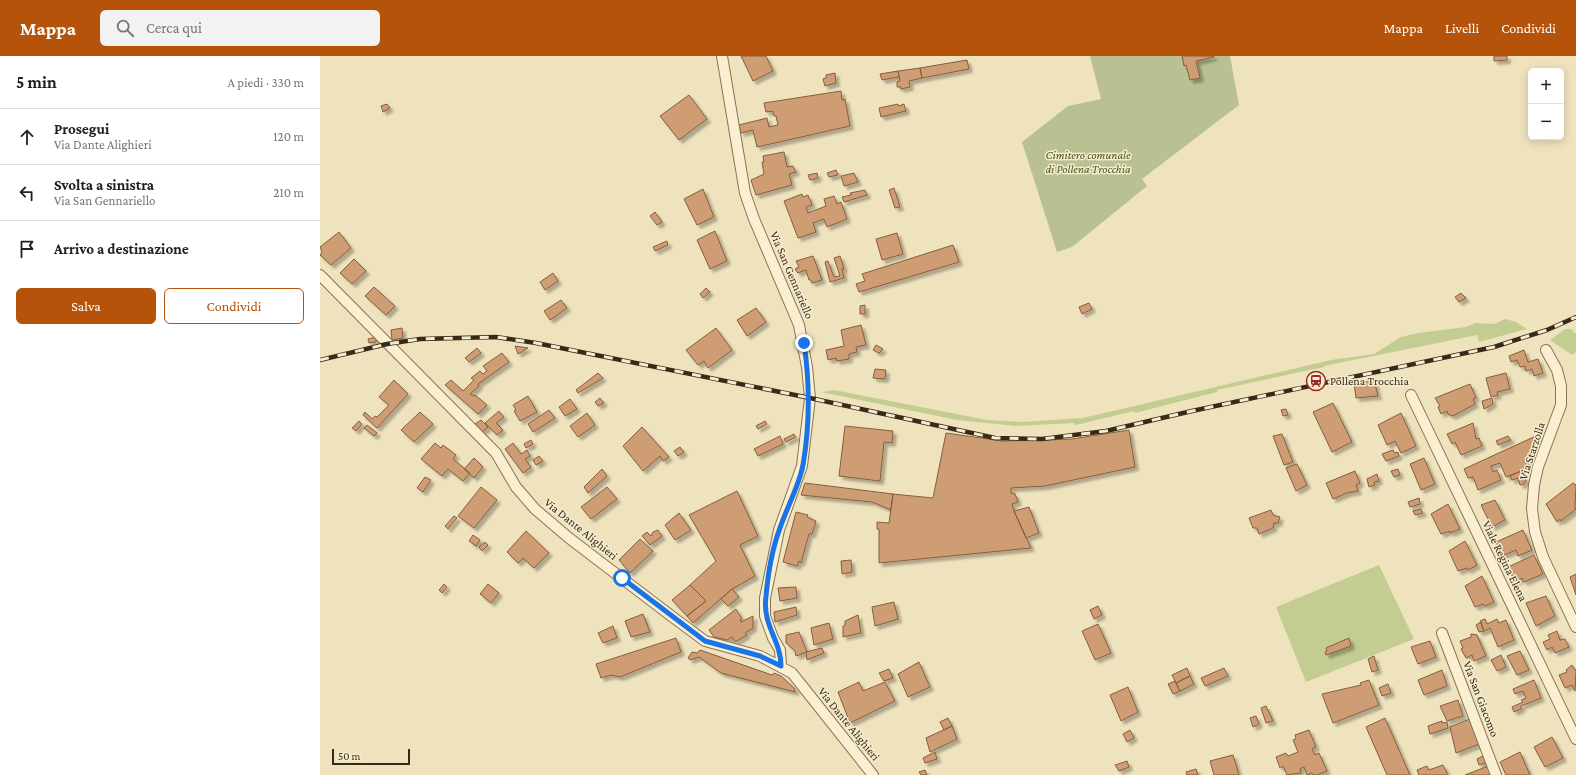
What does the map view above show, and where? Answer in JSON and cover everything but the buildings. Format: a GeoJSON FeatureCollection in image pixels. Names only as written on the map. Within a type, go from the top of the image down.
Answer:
{"type":"FeatureCollection","features":[{"type":"Feature","properties":{"kind":"street","name":"Via San Gennariello"},"geometry":{"type":"LineString","coordinates":[[722,56],[746,192],[754,219],[799,326],[807,367],[810,398],[802,466],[779,530],[765,598],[765,616],[773,638],[780,650],[781,666]]}},
{"type":"Feature","properties":{"kind":"street","name":"Via Dante Alighieri"},"geometry":{"type":"LineString","coordinates":[[320,275],[496,453],[516,487],[535,509],[569,538],[705,641],[760,656],[792,673],[873,775]]}},
{"type":"Feature","properties":{"kind":"street","name":"Via Starzolla"},"geometry":{"type":"LineString","coordinates":[[1546,350],[1557,370],[1561,386],[1561,405],[1538,467],[1534,485],[1532,509],[1535,532],[1543,557],[1576,627]]}},
{"type":"Feature","properties":{"kind":"street","name":"Viale Regina Elena"},"geometry":{"type":"LineString","coordinates":[[1411,395],[1576,738]]}},
{"type":"Feature","properties":{"kind":"street","name":"Via San Giacomo"},"geometry":{"type":"LineString","coordinates":[[1442,633],[1496,775]]}},
{"type":"Feature","properties":{"kind":"green space","name":"Cimitero comunale di Pollena Trocchia"},"geometry":{"type":"Polygon","coordinates":[[[1090,56],[1230,56],[1239,105],[1142,179],[1147,186],[1072,247],[1057,252],[1022,142],[1068,106],[1101,99],[1090,56]]]}},
{"type":"Feature","properties":{"kind":"green space"},"geometry":{"type":"Polygon","coordinates":[[[1505,319],[1516,322],[1527,329],[1479,342],[1477,335],[1324,366],[1217,390],[1217,392],[1135,413],[1134,411],[1076,425],[1073,423],[1016,426],[957,420],[821,392],[834,390],[987,420],[1021,422],[1083,418],[1331,360],[1374,354],[1401,337],[1418,333],[1466,327],[1475,323],[1494,324],[1505,319]]]}},
{"type":"Feature","properties":{"kind":"green space"},"geometry":{"type":"Polygon","coordinates":[[[1565,329],[1571,329],[1576,334],[1576,352],[1572,355],[1550,340],[1565,329]]]}},
{"type":"Feature","properties":{"kind":"green space"},"geometry":{"type":"Polygon","coordinates":[[[1379,565],[1414,639],[1306,682],[1276,607],[1379,565]]]}},
{"type":"Feature","properties":{"kind":"railway"},"geometry":{"type":"LineString","coordinates":[[320,360],[387,344],[420,339],[496,337],[536,343],[810,398],[995,438],[1042,439],[1106,431],[1192,411],[1494,347],[1547,330],[1576,317]]}},
{"type":"Feature","properties":{"kind":"place","name":"Pollena Trocchia"},"geometry":{"type":"Point","coordinates":[1316,381]}},
{"type":"Feature","properties":{"kind":"route"},"geometry":{"type":"LineString","coordinates":[[622,578],[705,641],[760,656],[781,666],[780,650],[773,638],[765,616],[765,598],[779,530],[802,466],[810,398],[804,343]]}}]}
